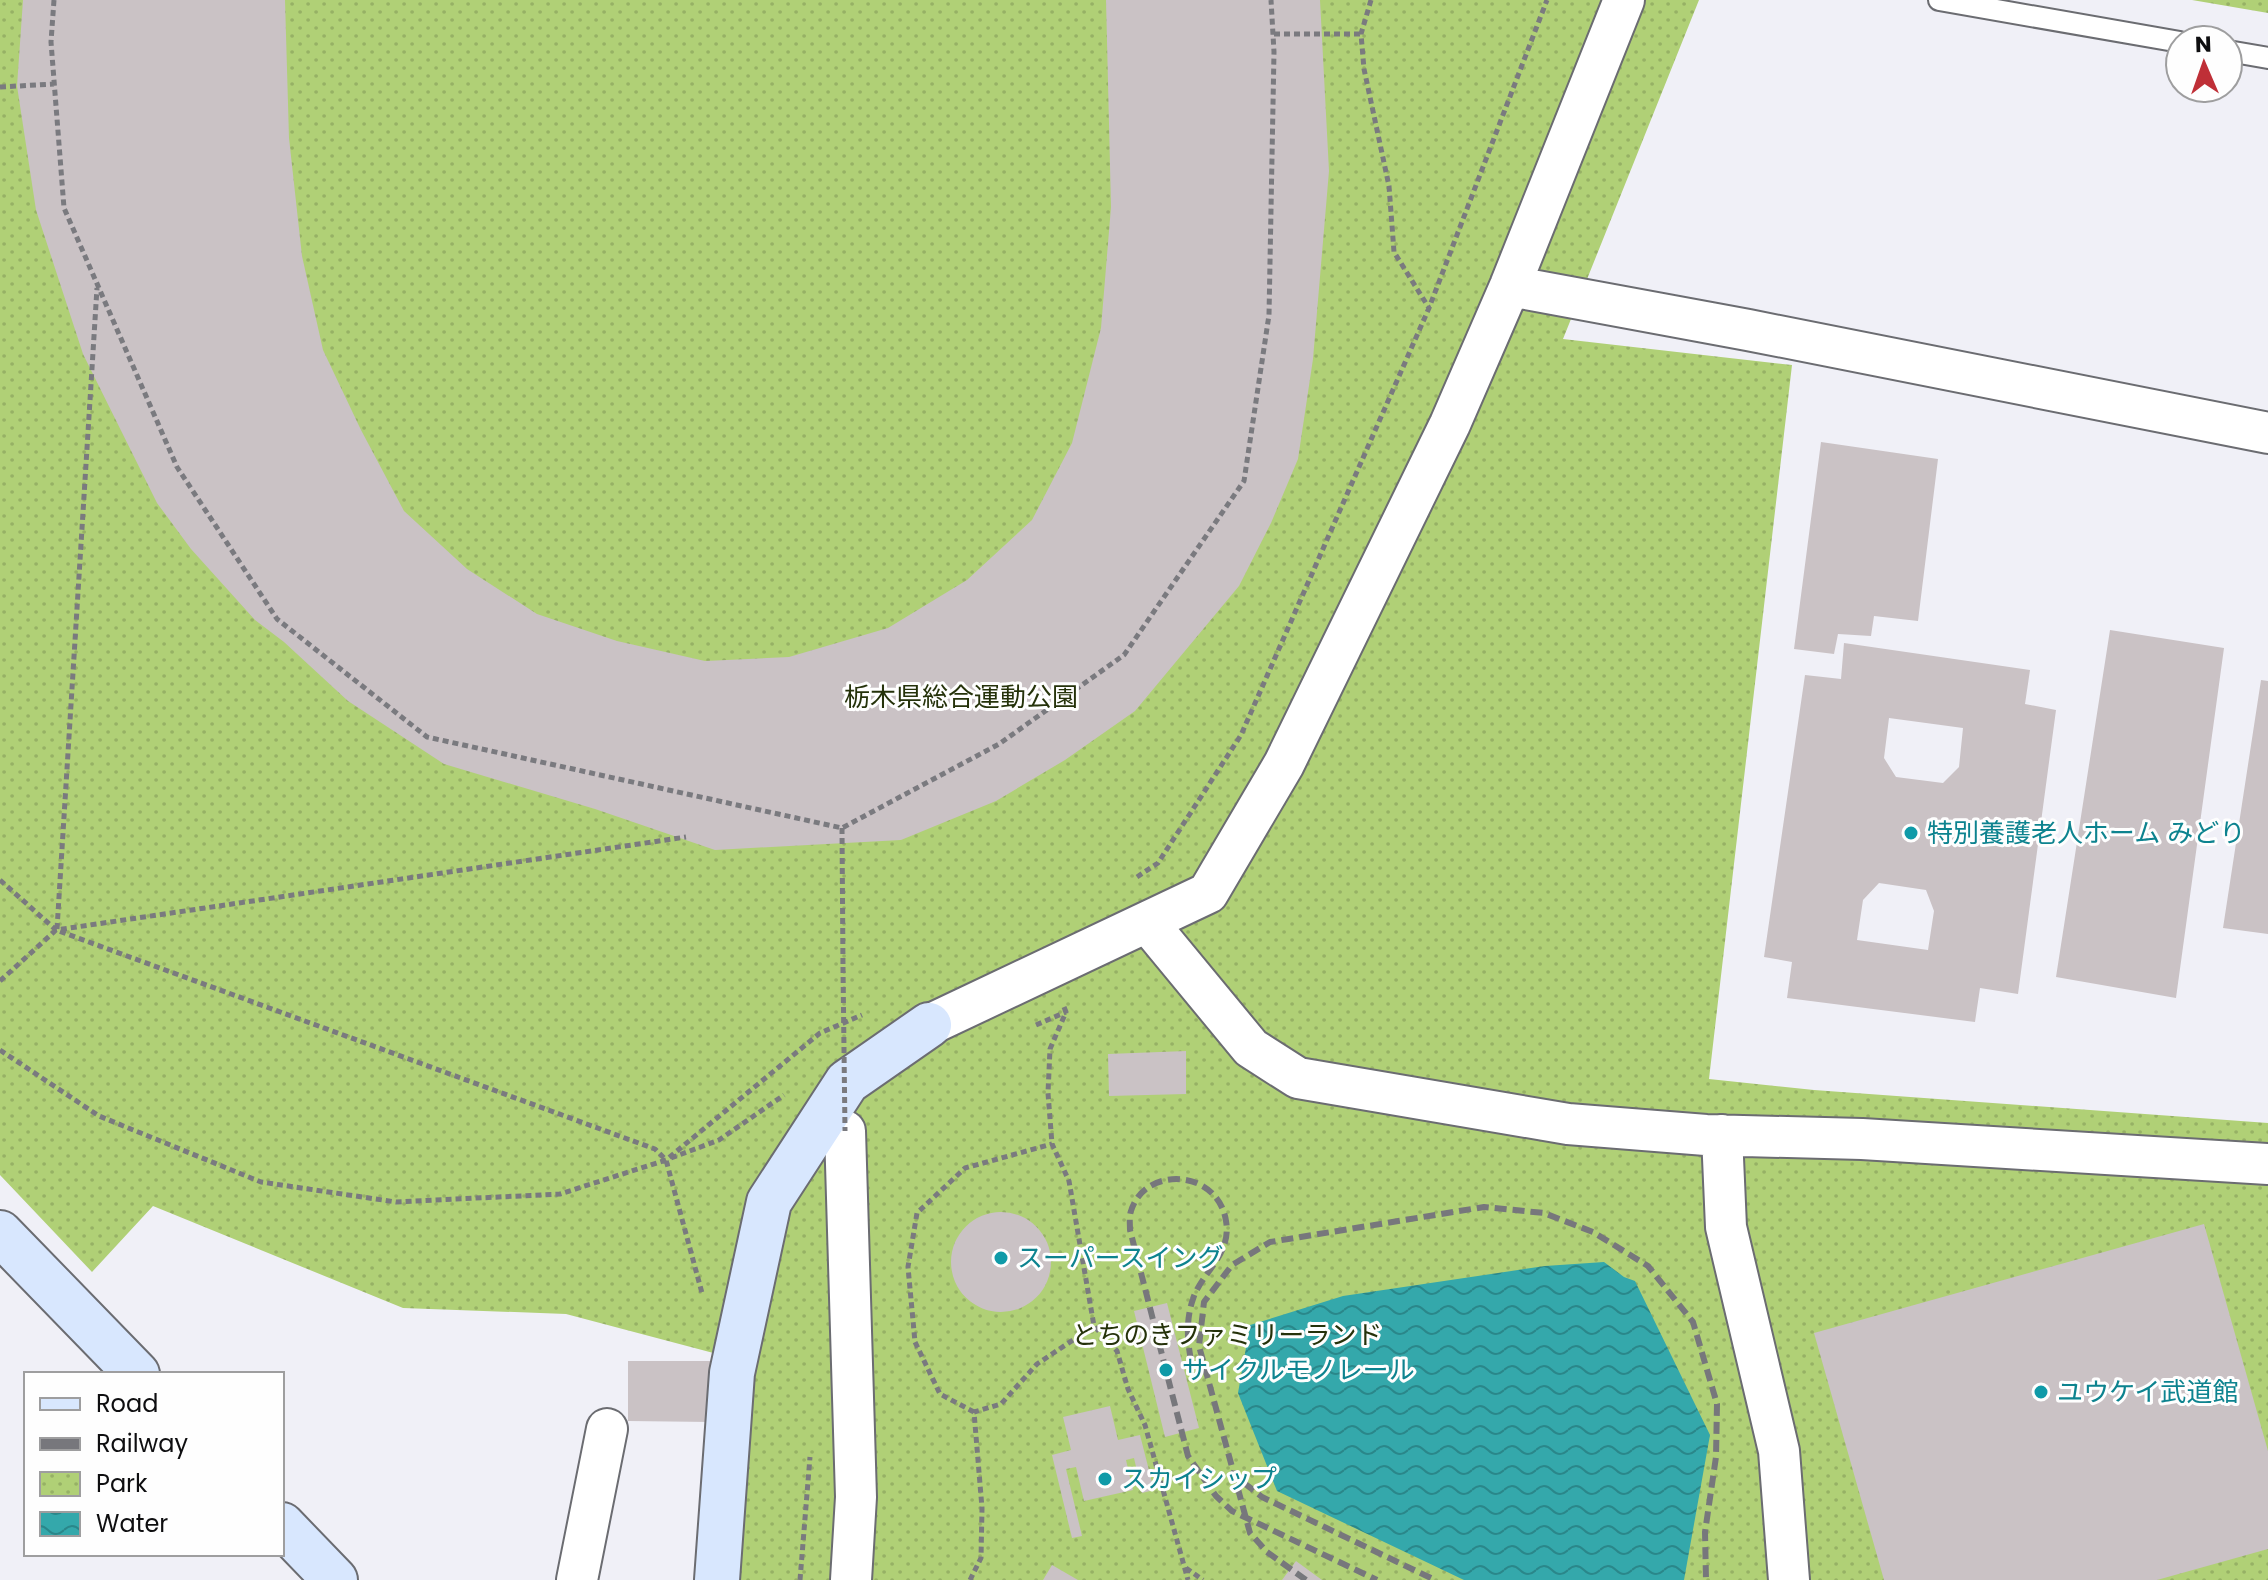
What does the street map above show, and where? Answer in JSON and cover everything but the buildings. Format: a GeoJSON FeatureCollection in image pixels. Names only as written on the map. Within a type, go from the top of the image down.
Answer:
{"type":"FeatureCollection","features":[{"type":"Feature","properties":{"kind":"street"},"geometry":{"type":"LineString","coordinates":[[717,1580],[732,1373],[769,1202],[847,1082],[929,1025],[1208,893],[1284,764],[1450,424],[1510,286],[1624,0]]}},
{"type":"Feature","properties":{"kind":"street"},"geometry":{"type":"LineString","coordinates":[[1510,286],[2268,433]]}},
{"type":"Feature","properties":{"kind":"street"},"geometry":{"type":"LineString","coordinates":[[1147,922],[1251,1048],[1298,1078],[1568,1124],[2268,1164]]}},
{"type":"Feature","properties":{"kind":"street"},"geometry":{"type":"LineString","coordinates":[[845,1131],[856,1497],[851,1580]]}},
{"type":"Feature","properties":{"kind":"street"},"geometry":{"type":"LineString","coordinates":[[1722,1135],[1726,1227],[1779,1451],[1789,1580]]}},
{"type":"Feature","properties":{"kind":"street"},"geometry":{"type":"LineString","coordinates":[[0,1233],[135,1372]]}},
{"type":"Feature","properties":{"kind":"street"},"geometry":{"type":"LineString","coordinates":[[577,1580],[607,1429]]}},
{"type":"Feature","properties":{"kind":"street"},"geometry":{"type":"LineString","coordinates":[[284,1527],[335,1580]]}},
{"type":"Feature","properties":{"kind":"lane"},"geometry":{"type":"LineString","coordinates":[[1939,0],[2164,39]]}},
{"type":"Feature","properties":{"kind":"lane"},"geometry":{"type":"LineString","coordinates":[[2244,54],[2268,58]]}},
{"type":"Feature","properties":{"kind":"path"},"geometry":{"type":"LineString","coordinates":[[54,0],[51,42],[64,208],[177,467],[277,619],[427,737],[842,828],[999,744],[1124,655],[1244,481],[1269,315],[1271,0]]}},
{"type":"Feature","properties":{"kind":"path"},"geometry":{"type":"LineString","coordinates":[[1371,0],[1361,34],[1364,69],[1389,186],[1394,252],[1429,308]]}},
{"type":"Feature","properties":{"kind":"path"},"geometry":{"type":"LineString","coordinates":[[1133,879],[1158,863],[1241,735],[1429,308],[1547,0]]}},
{"type":"Feature","properties":{"kind":"path"},"geometry":{"type":"LineString","coordinates":[[1273,34],[1361,34]]}},
{"type":"Feature","properties":{"kind":"path"},"geometry":{"type":"LineString","coordinates":[[0,87],[54,84]]}},
{"type":"Feature","properties":{"kind":"path"},"geometry":{"type":"LineString","coordinates":[[56,930],[97,287]]}},
{"type":"Feature","properties":{"kind":"path"},"geometry":{"type":"LineString","coordinates":[[842,828],[845,1131]]}},
{"type":"Feature","properties":{"kind":"path"},"geometry":{"type":"LineString","coordinates":[[0,981],[56,930],[686,837]]}},
{"type":"Feature","properties":{"kind":"path"},"geometry":{"type":"LineString","coordinates":[[0,880],[56,930],[655,1149],[666,1160],[706,1306]]}},
{"type":"Feature","properties":{"kind":"path"},"geometry":{"type":"LineString","coordinates":[[1060,998],[1066,1012],[1050,1049],[1048,1093],[1052,1144],[1069,1181],[1094,1326],[1117,1351],[1128,1389],[1145,1425],[1188,1580]]}},
{"type":"Feature","properties":{"kind":"path"},"geometry":{"type":"LineString","coordinates":[[1028,1028],[1066,1012]]}},
{"type":"Feature","properties":{"kind":"path"},"geometry":{"type":"LineString","coordinates":[[0,1050],[99,1116],[261,1182],[396,1202],[560,1194],[666,1160],[820,1033],[864,1014]]}},
{"type":"Feature","properties":{"kind":"path"},"geometry":{"type":"LineString","coordinates":[[1052,1144],[965,1168],[917,1213],[908,1267],[915,1342],[940,1394],[974,1412],[1001,1404],[1037,1364],[1094,1326]]}},
{"type":"Feature","properties":{"kind":"path"},"geometry":{"type":"LineString","coordinates":[[970,1580],[981,1558],[982,1508],[974,1412]]}},
{"type":"Feature","properties":{"kind":"path"},"geometry":{"type":"LineString","coordinates":[[1185,1568],[1203,1580]]}},
{"type":"Feature","properties":{"kind":"green space","name":"栃木県総合運動公園"},"geometry":{"type":"Polygon","coordinates":[[[0,0],[1699,0],[1563,339],[1792,365],[1709,1079],[1814,1090],[2268,1123],[2268,1580],[737,1580],[755,1364],[566,1314],[403,1308],[153,1206],[92,1272],[0,1175],[0,0]]]}},
{"type":"Feature","properties":{"kind":"green space"},"geometry":{"type":"Polygon","coordinates":[[[2192,0],[2268,0],[2268,13],[2192,0]]]}},
{"type":"Feature","properties":{"kind":"water"},"geometry":{"type":"Polygon","coordinates":[[[1604,1262],[1635,1281],[1710,1435],[1684,1580],[1464,1580],[1277,1491],[1238,1393],[1250,1325],[1343,1296],[1545,1266],[1604,1262]]]}},
{"type":"Feature","properties":{"kind":"railway"},"geometry":{"type":"LineString","coordinates":[[1191,1360],[1189,1314],[1197,1290],[1224,1244],[1226,1221],[1220,1204],[1210,1191],[1181,1179],[1165,1180],[1139,1196],[1130,1213],[1130,1230],[1188,1456],[1216,1496],[1232,1511],[1377,1580]]}},
{"type":"Feature","properties":{"kind":"railway"},"geometry":{"type":"LineString","coordinates":[[1306,1580],[1267,1552],[1250,1533],[1199,1346],[1204,1302],[1232,1265],[1270,1242],[1484,1207],[1544,1213],[1593,1232],[1648,1266],[1693,1322],[1717,1404],[1716,1457],[1705,1532],[1706,1580]]}},
{"type":"Feature","properties":{"kind":"railway"},"geometry":{"type":"LineString","coordinates":[[1230,1472],[1262,1497],[1435,1580]]}},
{"type":"Feature","properties":{"kind":"place","name":"特別養護老人ホーム みどり"},"geometry":{"type":"Point","coordinates":[1911,833]}},
{"type":"Feature","properties":{"kind":"place","name":"スーパースイング"},"geometry":{"type":"Point","coordinates":[1001,1258]}},
{"type":"Feature","properties":{"kind":"place","name":"サイクルモノレール"},"geometry":{"type":"Point","coordinates":[1166,1370]}},
{"type":"Feature","properties":{"kind":"place","name":"ユウケイ武道館"},"geometry":{"type":"Point","coordinates":[2041,1392]}},
{"type":"Feature","properties":{"kind":"place","name":"スカイシップ"},"geometry":{"type":"Point","coordinates":[1105,1479]}},
{"type":"Feature","properties":{"kind":"park label","name":"とちのきファミリーランド"},"geometry":{"type":"Point","coordinates":[1227,1335]}}]}
